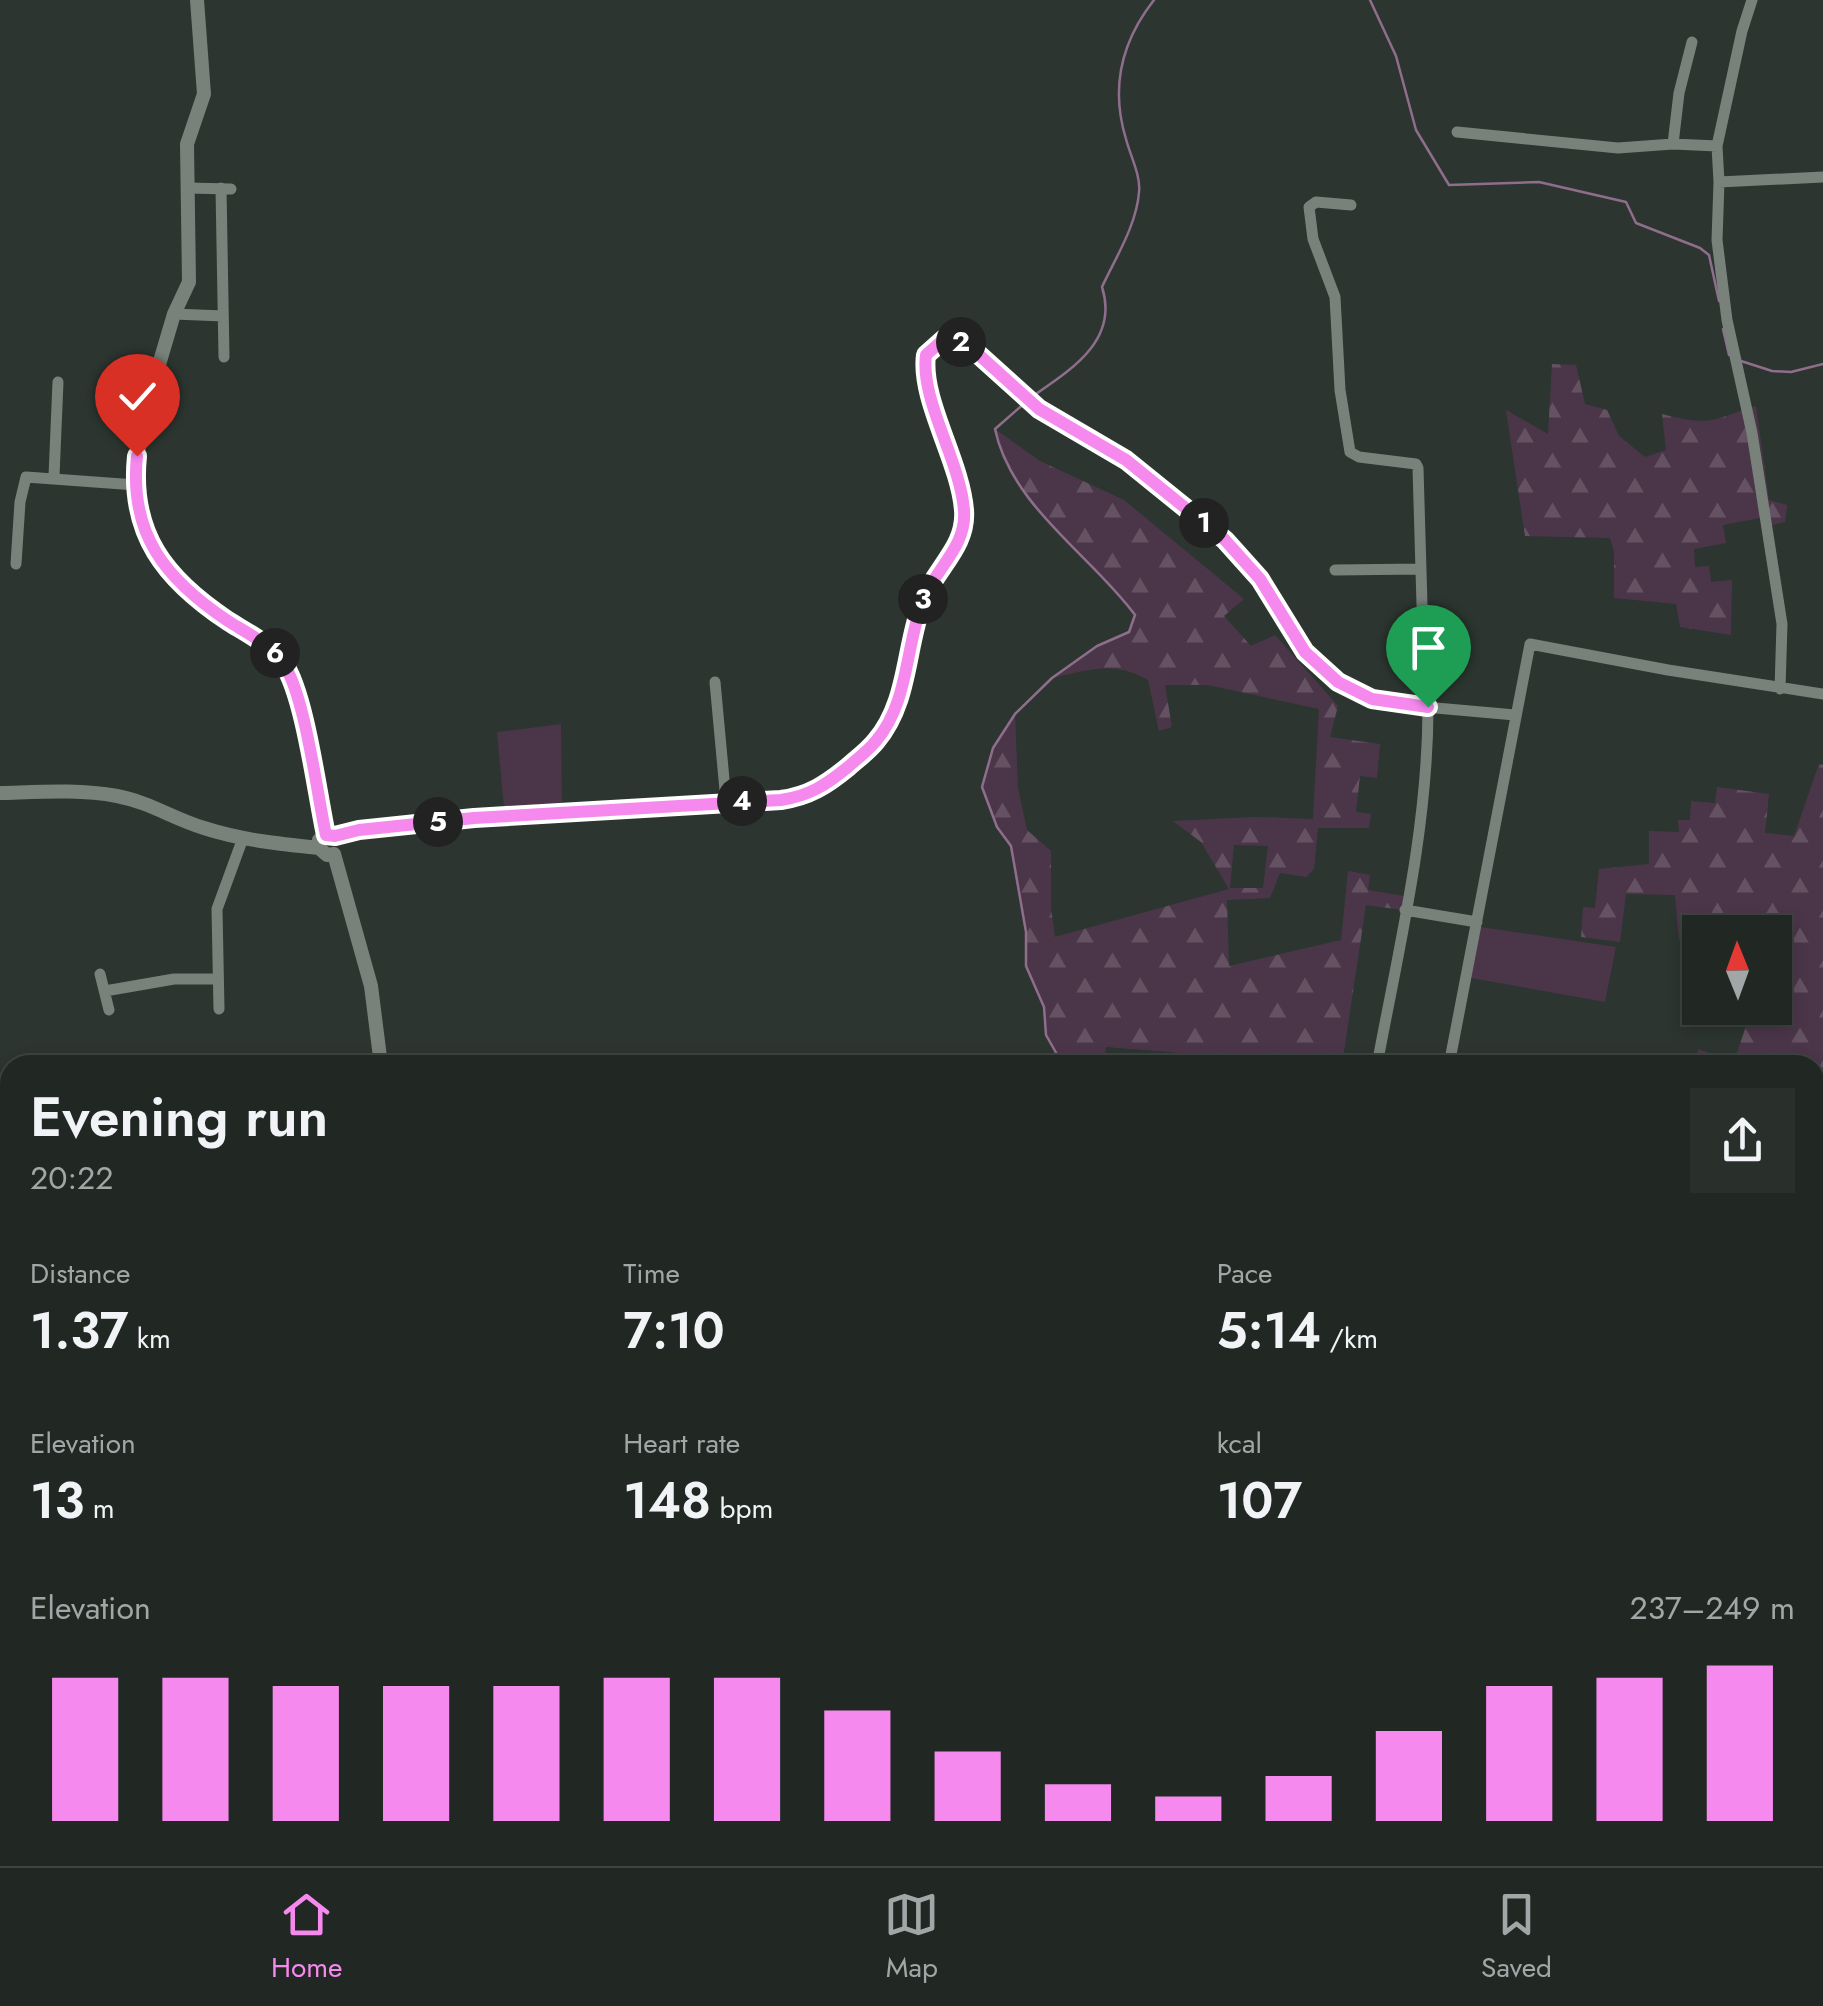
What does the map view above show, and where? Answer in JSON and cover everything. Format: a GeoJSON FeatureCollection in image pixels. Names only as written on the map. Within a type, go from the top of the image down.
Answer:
{"type":"FeatureCollection","features":[{"type":"Feature","properties":{"kind":"street"},"geometry":{"type":"LineString","coordinates":[[197,0],[204,94],[186,144],[188,282],[150,387],[137,456],[136,485],[144,530],[161,563],[182,586],[269,647],[284,664],[301,715],[371,986],[380,1055]]}},
{"type":"Feature","properties":{"kind":"street"},"geometry":{"type":"LineString","coordinates":[[1752,0],[1717,146],[1717,240],[1780,608],[1780,689]]}},
{"type":"Feature","properties":{"kind":"street"},"geometry":{"type":"LineString","coordinates":[[1673,144],[1679,93],[1692,42]]}},
{"type":"Feature","properties":{"kind":"street"},"geometry":{"type":"LineString","coordinates":[[1458,132],[1618,148],[1717,146]]}},
{"type":"Feature","properties":{"kind":"street"},"geometry":{"type":"LineString","coordinates":[[1719,182],[1823,177]]}},
{"type":"Feature","properties":{"kind":"street"},"geometry":{"type":"LineString","coordinates":[[188,188],[226,188],[224,357]]}},
{"type":"Feature","properties":{"kind":"street"},"geometry":{"type":"LineString","coordinates":[[1351,205],[1316,202],[1308,209],[1313,240],[1335,297],[1340,390],[1350,452],[1360,458],[1416,464],[1426,707],[1425,785],[1380,1055]]}},
{"type":"Feature","properties":{"kind":"street"},"geometry":{"type":"LineString","coordinates":[[174,314],[223,316]]}},
{"type":"Feature","properties":{"kind":"street"},"geometry":{"type":"LineString","coordinates":[[0,794],[70,792],[117,796],[168,811],[203,828],[243,838],[331,843],[359,830],[474,818],[781,800],[820,789],[876,742],[892,715],[920,608],[928,588],[956,547],[964,524],[960,482],[925,376],[928,352],[944,339],[959,340],[1039,409],[1126,460],[1225,540],[1260,579],[1305,652],[1338,682],[1372,699],[1515,715]]}},
{"type":"Feature","properties":{"kind":"street"},"geometry":{"type":"LineString","coordinates":[[54,476],[58,382]]}},
{"type":"Feature","properties":{"kind":"street"},"geometry":{"type":"LineString","coordinates":[[16,564],[24,480],[29,476],[136,485]]}},
{"type":"Feature","properties":{"kind":"street"},"geometry":{"type":"LineString","coordinates":[[1335,570],[1420,569]]}},
{"type":"Feature","properties":{"kind":"street"},"geometry":{"type":"LineString","coordinates":[[1451,1055],[1530,644],[1823,694]]}},
{"type":"Feature","properties":{"kind":"street"},"geometry":{"type":"LineString","coordinates":[[715,682],[726,802]]}},
{"type":"Feature","properties":{"kind":"street"},"geometry":{"type":"LineString","coordinates":[[218,1009],[217,909],[243,838]]}},
{"type":"Feature","properties":{"kind":"street"},"geometry":{"type":"LineString","coordinates":[[1405,910],[1477,922]]}},
{"type":"Feature","properties":{"kind":"street"},"geometry":{"type":"LineString","coordinates":[[100,974],[109,1010]]}},
{"type":"Feature","properties":{"kind":"street"},"geometry":{"type":"LineString","coordinates":[[105,991],[174,979],[216,979]]}},
{"type":"Feature","properties":{"kind":"green space"},"geometry":{"type":"Polygon","coordinates":[[[1552,364],[1576,365],[1585,404],[1607,410],[1619,436],[1645,457],[1666,450],[1662,414],[1711,420],[1756,406],[1769,500],[1787,505],[1785,522],[1772,525],[1765,517],[1723,525],[1726,543],[1694,549],[1695,567],[1709,566],[1711,582],[1732,580],[1731,635],[1680,627],[1676,604],[1614,598],[1614,552],[1610,538],[1525,536],[1506,410],[1548,434],[1552,364]]]}},
{"type":"Feature","properties":{"kind":"green space"},"geometry":{"type":"Polygon","coordinates":[[[995,429],[1040,461],[1124,500],[1244,599],[1224,616],[1251,646],[1275,635],[1338,706],[1330,737],[1380,744],[1377,778],[1360,776],[1356,812],[1371,814],[1369,828],[1318,828],[1314,869],[1306,877],[1280,873],[1270,898],[1227,900],[1229,966],[1341,940],[1348,871],[1370,875],[1368,890],[1404,896],[1403,910],[1366,905],[1344,1055],[1194,1055],[1106,1047],[1105,1055],[1057,1055],[1046,1035],[1044,1007],[1026,966],[1026,932],[1011,846],[997,827],[982,787],[993,748],[1015,714],[1018,788],[1027,830],[1051,851],[1055,937],[1229,889],[1201,842],[1173,821],[1313,819],[1319,709],[1208,685],[1165,685],[1172,727],[1159,731],[1148,680],[1112,668],[1052,678],[1097,647],[1129,632],[1135,615],[1055,529],[1018,482],[995,429]],[[1234,845],[1230,888],[1263,888],[1268,846],[1234,845]]]}},
{"type":"Feature","properties":{"kind":"green space"},"geometry":{"type":"Polygon","coordinates":[[[561,724],[562,803],[504,808],[497,732],[561,724]]]}},
{"type":"Feature","properties":{"kind":"green space"},"geometry":{"type":"Polygon","coordinates":[[[1819,764],[1823,765],[1823,1055],[1736,1055],[1746,1025],[1792,1025],[1792,915],[1682,915],[1682,942],[1675,895],[1626,894],[1620,942],[1581,937],[1583,907],[1595,908],[1599,869],[1649,864],[1649,831],[1679,832],[1678,820],[1690,820],[1691,801],[1715,803],[1717,787],[1769,794],[1765,833],[1794,836],[1819,764]]]}},
{"type":"Feature","properties":{"kind":"green space"},"geometry":{"type":"Polygon","coordinates":[[[1481,927],[1616,947],[1605,1002],[1471,978],[1481,927]]]}},
{"type":"Feature","properties":{"kind":"waterway"},"geometry":{"type":"LineString","coordinates":[[1033,396],[1089,351],[1104,323],[1102,287],[1130,229],[1139,192],[1121,120],[1119,83],[1133,32],[1154,0]]}},
{"type":"Feature","properties":{"kind":"waterway"},"geometry":{"type":"LineString","coordinates":[[1370,0],[1396,56],[1416,130],[1449,185],[1539,182],[1626,202],[1636,223],[1709,255],[1719,301]]}},
{"type":"Feature","properties":{"kind":"waterway"},"geometry":{"type":"LineString","coordinates":[[1723,329],[1729,355]]}},
{"type":"Feature","properties":{"kind":"waterway"},"geometry":{"type":"LineString","coordinates":[[1741,361],[1772,371],[1791,372],[1823,364]]}},
{"type":"Feature","properties":{"kind":"waterway"},"geometry":{"type":"LineString","coordinates":[[1027,401],[995,429],[1004,457],[1035,506],[1135,615],[1129,632],[1097,646],[1052,678],[1015,714],[993,748],[982,787],[997,827],[1011,846],[1026,932],[1026,966],[1044,1007],[1046,1035],[1057,1055]]}},
{"type":"Feature","properties":{"kind":"route"},"geometry":{"type":"LineString","coordinates":[[137,456],[136,485],[144,530],[161,563],[182,586],[269,647],[284,664],[294,685],[326,835],[474,818],[781,800],[807,795],[840,774],[876,742],[892,715],[920,608],[928,588],[956,547],[964,524],[960,482],[925,376],[926,355],[944,339],[968,345],[1039,409],[1142,471],[1225,540],[1260,579],[1305,652],[1338,682],[1372,699],[1428,707]]}}]}
